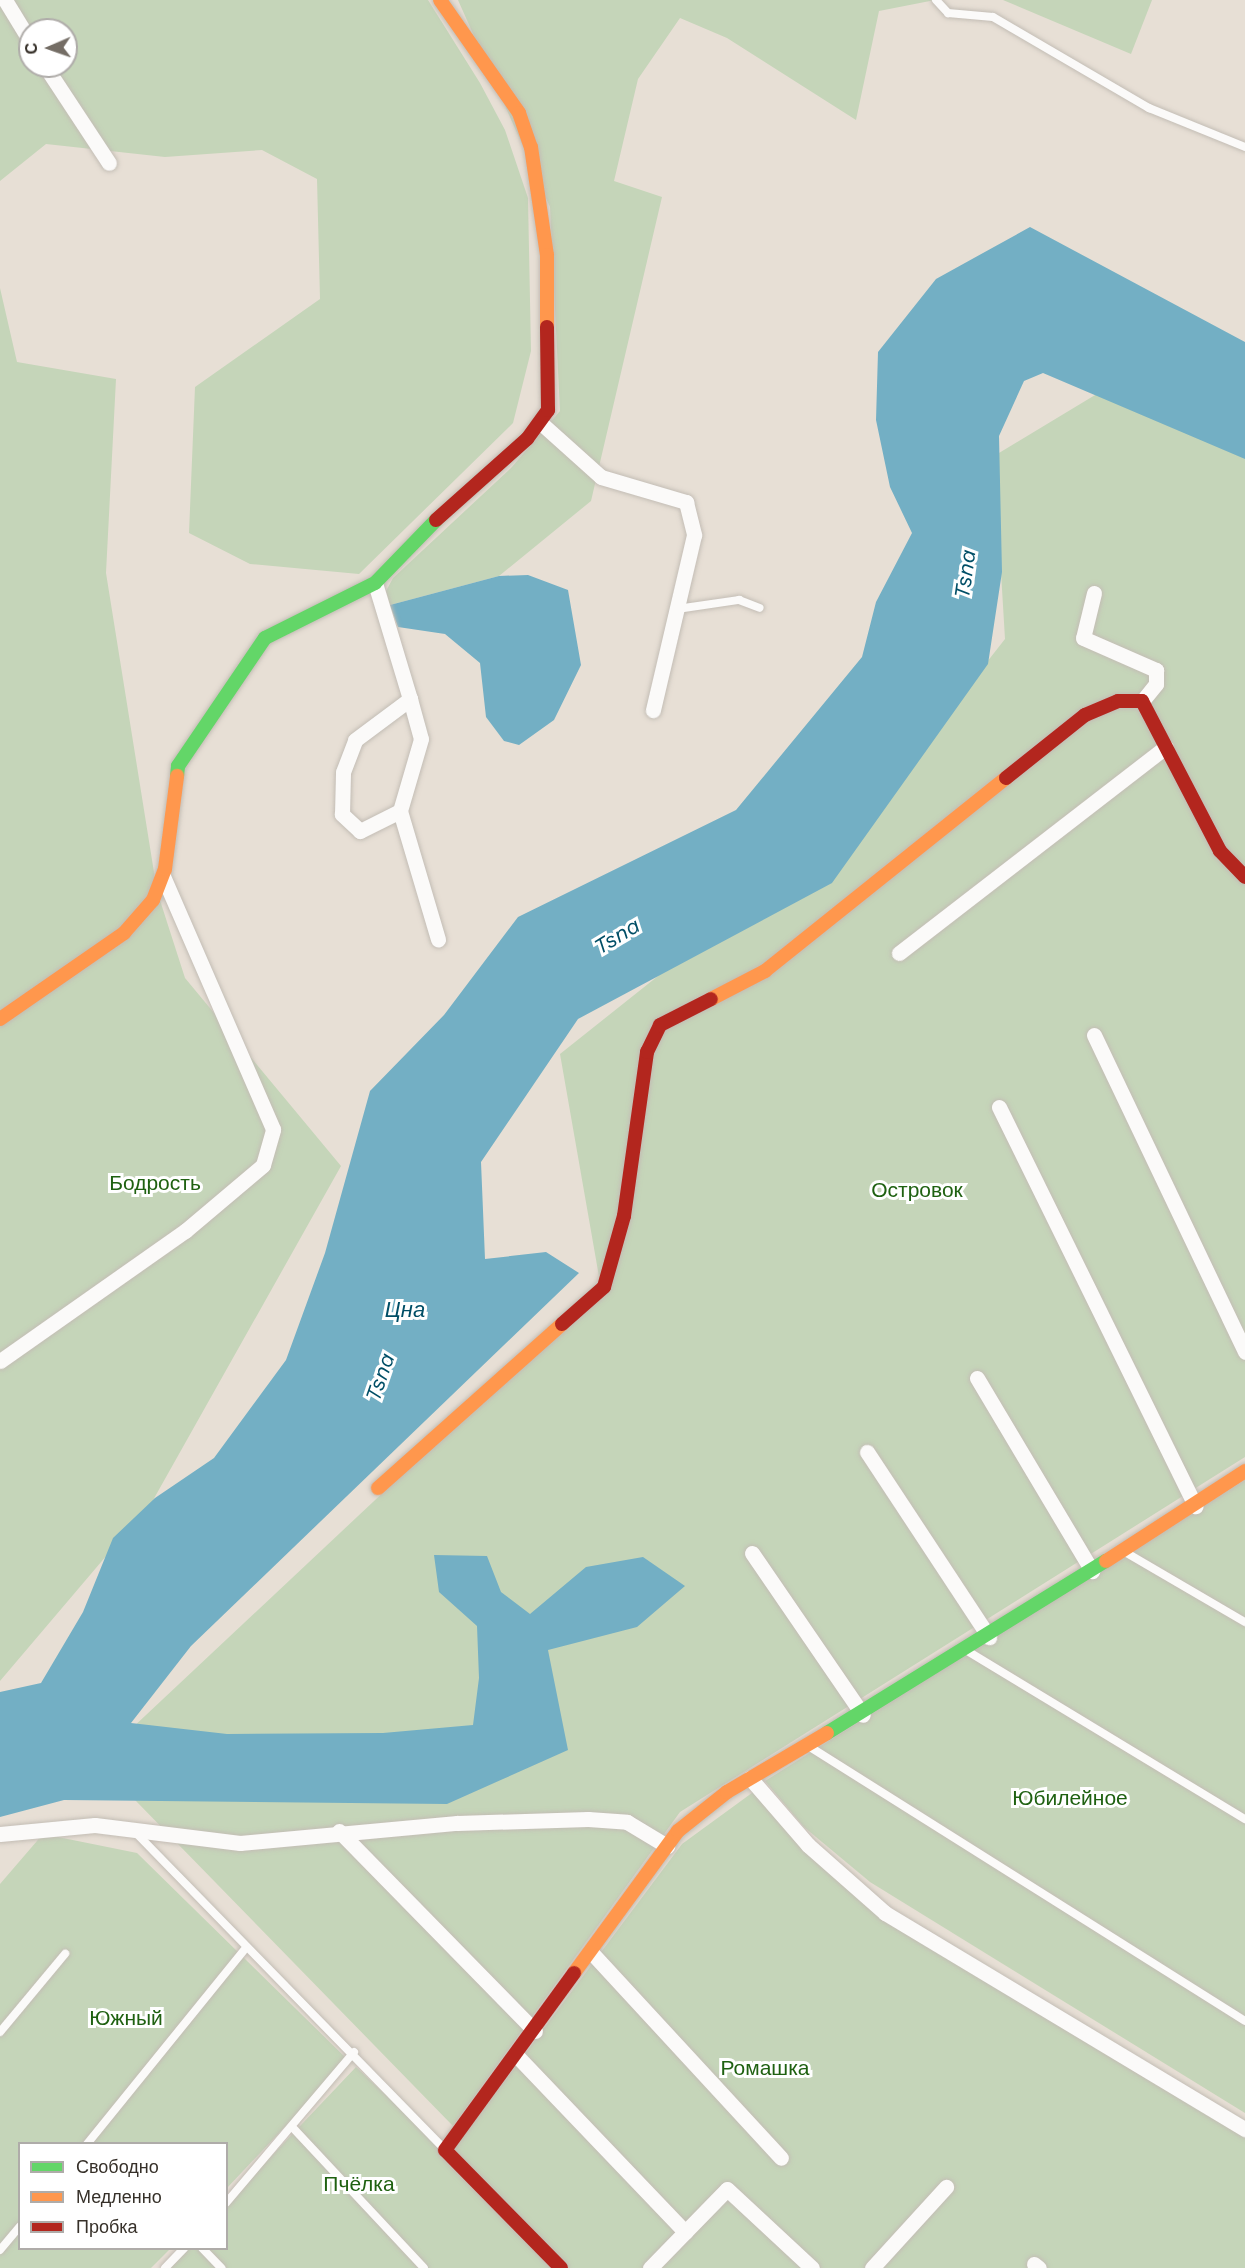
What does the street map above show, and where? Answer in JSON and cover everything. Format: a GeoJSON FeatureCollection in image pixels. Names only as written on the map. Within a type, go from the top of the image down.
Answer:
{"type":"FeatureCollection","features":[{"type":"Feature","properties":{"kind":"street"},"geometry":{"type":"LineString","coordinates":[[5,0],[18,21]]}},
{"type":"Feature","properties":{"kind":"street"},"geometry":{"type":"LineString","coordinates":[[0,1019],[124,933],[153,900],[162,876],[178,766],[222,694],[265,638],[375,583],[461,494],[542,424],[550,391],[547,255],[531,147],[519,113],[440,0]]}},
{"type":"Feature","properties":{"kind":"street"},"geometry":{"type":"LineString","coordinates":[[53,78],[110,163]]}},
{"type":"Feature","properties":{"kind":"street"},"geometry":{"type":"LineString","coordinates":[[542,424],[602,477],[686,502],[694,535],[653,710]]}},
{"type":"Feature","properties":{"kind":"street"},"geometry":{"type":"LineString","coordinates":[[375,583],[421,739],[400,811],[438,939]]}},
{"type":"Feature","properties":{"kind":"street"},"geometry":{"type":"LineString","coordinates":[[1094,593],[1083,638],[1156,670],[1156,684],[1142,701]]}},
{"type":"Feature","properties":{"kind":"street"},"geometry":{"type":"LineString","coordinates":[[400,811],[360,831],[342,814],[343,772],[355,740],[410,699]]}},
{"type":"Feature","properties":{"kind":"street"},"geometry":{"type":"LineString","coordinates":[[378,1488],[604,1287],[624,1216],[647,1052],[660,1025],[765,971],[1085,715],[1118,701],[1142,701]]}},
{"type":"Feature","properties":{"kind":"street"},"geometry":{"type":"LineString","coordinates":[[1142,701],[1220,851],[1245,877]]}},
{"type":"Feature","properties":{"kind":"street"},"geometry":{"type":"LineString","coordinates":[[899,953],[1166,747]]}},
{"type":"Feature","properties":{"kind":"street"},"geometry":{"type":"LineString","coordinates":[[0,1361],[185,1232],[264,1165],[273,1129],[162,876]]}},
{"type":"Feature","properties":{"kind":"street"},"geometry":{"type":"LineString","coordinates":[[1094,1035],[1245,1352]]}},
{"type":"Feature","properties":{"kind":"street"},"geometry":{"type":"LineString","coordinates":[[999,1107],[1195,1506]]}},
{"type":"Feature","properties":{"kind":"street"},"geometry":{"type":"LineString","coordinates":[[977,1378],[1092,1570]]}},
{"type":"Feature","properties":{"kind":"street"},"geometry":{"type":"LineString","coordinates":[[867,1452],[989,1637]]}},
{"type":"Feature","properties":{"kind":"street"},"geometry":{"type":"LineString","coordinates":[[561,2268],[445,2150],[535,2031],[667,1846],[702,1810],[750,1778],[810,1747],[967,1651],[1092,1570],[1125,1552],[1245,1471]]}},
{"type":"Feature","properties":{"kind":"street"},"geometry":{"type":"LineString","coordinates":[[752,1554],[863,1715]]}},
{"type":"Feature","properties":{"kind":"street"},"geometry":{"type":"LineString","coordinates":[[750,1778],[808,1845],[885,1913],[1245,2129]]}},
{"type":"Feature","properties":{"kind":"street"},"geometry":{"type":"LineString","coordinates":[[0,1834],[96,1825],[137,1834],[240,1843],[339,1831],[588,1820],[627,1822],[667,1846]]}},
{"type":"Feature","properties":{"kind":"street"},"geometry":{"type":"LineString","coordinates":[[339,1831],[535,2031]]}},
{"type":"Feature","properties":{"kind":"street"},"geometry":{"type":"LineString","coordinates":[[591,1952],[781,2158]]}},
{"type":"Feature","properties":{"kind":"street"},"geometry":{"type":"LineString","coordinates":[[516,2055],[685,2232]]}},
{"type":"Feature","properties":{"kind":"street"},"geometry":{"type":"LineString","coordinates":[[872,2268],[946,2187]]}},
{"type":"Feature","properties":{"kind":"street"},"geometry":{"type":"LineString","coordinates":[[650,2268],[727,2189],[812,2268]]}},
{"type":"Feature","properties":{"kind":"lane"},"geometry":{"type":"LineString","coordinates":[[936,0],[948,13],[993,16],[1149,108],[1245,147]]}},
{"type":"Feature","properties":{"kind":"lane"},"geometry":{"type":"LineString","coordinates":[[677,609],[739,600],[760,608]]}},
{"type":"Feature","properties":{"kind":"lane"},"geometry":{"type":"LineString","coordinates":[[1125,1552],[1245,1622]]}},
{"type":"Feature","properties":{"kind":"lane"},"geometry":{"type":"LineString","coordinates":[[967,1651],[1245,1819]]}},
{"type":"Feature","properties":{"kind":"lane"},"geometry":{"type":"LineString","coordinates":[[810,1747],[1245,2020]]}},
{"type":"Feature","properties":{"kind":"lane"},"geometry":{"type":"LineString","coordinates":[[137,1834],[246,1948],[354,2052],[445,2150]]}},
{"type":"Feature","properties":{"kind":"lane"},"geometry":{"type":"LineString","coordinates":[[89,2142],[246,1948]]}},
{"type":"Feature","properties":{"kind":"lane"},"geometry":{"type":"LineString","coordinates":[[0,2032],[65,1954]]}},
{"type":"Feature","properties":{"kind":"lane"},"geometry":{"type":"LineString","coordinates":[[228,2201],[294,2129],[354,2052]]}},
{"type":"Feature","properties":{"kind":"lane"},"geometry":{"type":"LineString","coordinates":[[294,2129],[424,2268]]}},
{"type":"Feature","properties":{"kind":"lane"},"geometry":{"type":"LineString","coordinates":[[0,2250],[18,2228]]}},
{"type":"Feature","properties":{"kind":"lane"},"geometry":{"type":"LineString","coordinates":[[165,2268],[182,2250]]}},
{"type":"Feature","properties":{"kind":"lane"},"geometry":{"type":"LineString","coordinates":[[204,2250],[220,2268]]}},
{"type":"Feature","properties":{"kind":"green space"},"geometry":{"type":"Polygon","coordinates":[[[0,0],[428,0],[480,83],[505,130],[528,198],[531,351],[513,423],[359,574],[250,564],[189,533],[195,387],[320,299],[317,179],[262,150],[165,157],[46,144],[0,181],[0,0]]]}},
{"type":"Feature","properties":{"kind":"green space"},"geometry":{"type":"Polygon","coordinates":[[[458,0],[935,0],[879,11],[856,120],[727,38],[680,18],[638,79],[614,181],[662,197],[591,501],[499,576],[390,605],[386,591],[393,578],[511,468],[560,411],[550,207],[458,0]]]}},
{"type":"Feature","properties":{"kind":"green space"},"geometry":{"type":"Polygon","coordinates":[[[1003,0],[1152,0],[1131,54],[1003,0]]]}},
{"type":"Feature","properties":{"kind":"green space","name":"Бодрость"},"geometry":{"type":"Polygon","coordinates":[[[0,288],[17,362],[116,379],[106,573],[157,891],[185,978],[341,1166],[152,1502],[0,1681],[0,288]]]}},
{"type":"Feature","properties":{"kind":"green space","name":"Островок"},"geometry":{"type":"Polygon","coordinates":[[[1110,386],[1245,446],[1245,1457],[680,1812],[453,2126],[97,1761],[601,1288],[560,1054],[878,801],[1005,639],[994,456],[1110,386]]]}},
{"type":"Feature","properties":{"kind":"green space","name":"Юбилейное"},"geometry":{"type":"Polygon","coordinates":[[[1245,1480],[1245,2113],[870,1882],[804,1827],[765,1781],[1245,1480]]]}},
{"type":"Feature","properties":{"kind":"green space","name":"Ромашка"},"geometry":{"type":"Polygon","coordinates":[[[756,1790],[861,1890],[1245,2128],[1245,2268],[564,2268],[450,2154],[682,1844],[756,1790]]]}},
{"type":"Feature","properties":{"kind":"green space","name":"Южный"},"geometry":{"type":"Polygon","coordinates":[[[43,1834],[137,1853],[348,2060],[228,2187],[228,2142],[18,2142],[18,2250],[169,2250],[151,2268],[0,2268],[0,1884],[43,1834]]]}},
{"type":"Feature","properties":{"kind":"green space","name":"Пчёлка"},"geometry":{"type":"Polygon","coordinates":[[[356,2067],[439,2145],[556,2268],[165,2268],[183,2250],[228,2250],[228,2202],[356,2067]]]}},
{"type":"Feature","properties":{"kind":"water","name":"Цна"},"geometry":{"type":"Polygon","coordinates":[[[1030,227],[1245,342],[1245,459],[1043,373],[1024,381],[999,436],[1002,572],[988,664],[832,883],[578,1019],[481,1162],[485,1259],[546,1252],[579,1273],[191,1646],[131,1723],[227,1734],[383,1733],[473,1725],[479,1678],[477,1626],[439,1592],[434,1555],[487,1556],[501,1592],[530,1614],[586,1567],[643,1557],[685,1586],[637,1627],[548,1650],[568,1750],[447,1804],[64,1800],[0,1817],[0,1692],[41,1683],[83,1612],[113,1538],[155,1498],[214,1458],[286,1360],[325,1253],[370,1091],[444,1015],[518,917],[736,810],[862,657],[876,602],[912,533],[890,487],[876,420],[878,352],[936,279],[1030,227]]]}},
{"type":"Feature","properties":{"kind":"water"},"geometry":{"type":"Polygon","coordinates":[[[528,575],[568,590],[581,665],[554,720],[519,745],[504,741],[486,717],[480,663],[445,634],[398,627],[390,605],[499,576],[528,575]]]}},
{"type":"Feature","properties":{"kind":"traffic: fast"},"geometry":{"type":"LineString","coordinates":[[177,776],[178,766],[265,638],[375,583],[436,520]]}},
{"type":"Feature","properties":{"kind":"traffic: fast"},"geometry":{"type":"LineString","coordinates":[[827,1733],[1106,1561]]}},
{"type":"Feature","properties":{"kind":"traffic: slow"},"geometry":{"type":"LineString","coordinates":[[440,0],[519,113],[531,147],[547,255],[547,327]]}},
{"type":"Feature","properties":{"kind":"traffic: slow"},"geometry":{"type":"LineString","coordinates":[[0,1019],[124,933],[153,900],[165,869],[177,776]]}},
{"type":"Feature","properties":{"kind":"traffic: slow"},"geometry":{"type":"LineString","coordinates":[[711,999],[765,971],[1006,778]]}},
{"type":"Feature","properties":{"kind":"traffic: slow"},"geometry":{"type":"LineString","coordinates":[[378,1488],[562,1324]]}},
{"type":"Feature","properties":{"kind":"traffic: slow"},"geometry":{"type":"LineString","coordinates":[[1106,1561],[1245,1471]]}},
{"type":"Feature","properties":{"kind":"traffic: slow"},"geometry":{"type":"LineString","coordinates":[[574,1973],[678,1831],[727,1792],[827,1733]]}},
{"type":"Feature","properties":{"kind":"traffic: jam"},"geometry":{"type":"LineString","coordinates":[[436,520],[527,439],[548,410],[547,327]]}},
{"type":"Feature","properties":{"kind":"traffic: jam"},"geometry":{"type":"LineString","coordinates":[[1006,778],[1085,715],[1118,701],[1142,701],[1220,851],[1245,877]]}},
{"type":"Feature","properties":{"kind":"traffic: jam"},"geometry":{"type":"LineString","coordinates":[[562,1324],[604,1287],[624,1216],[647,1052],[660,1025],[711,999]]}},
{"type":"Feature","properties":{"kind":"traffic: jam"},"geometry":{"type":"LineString","coordinates":[[561,2268],[445,2150],[574,1973]]}},
{"type":"Feature","properties":{"kind":"water label","name":"Tsna"},"geometry":{"type":"Point","coordinates":[965,574]}},
{"type":"Feature","properties":{"kind":"water label","name":"Tsna"},"geometry":{"type":"Point","coordinates":[617,936]}},
{"type":"Feature","properties":{"kind":"water label","name":"Tsna"},"geometry":{"type":"Point","coordinates":[380,1377]}}]}
